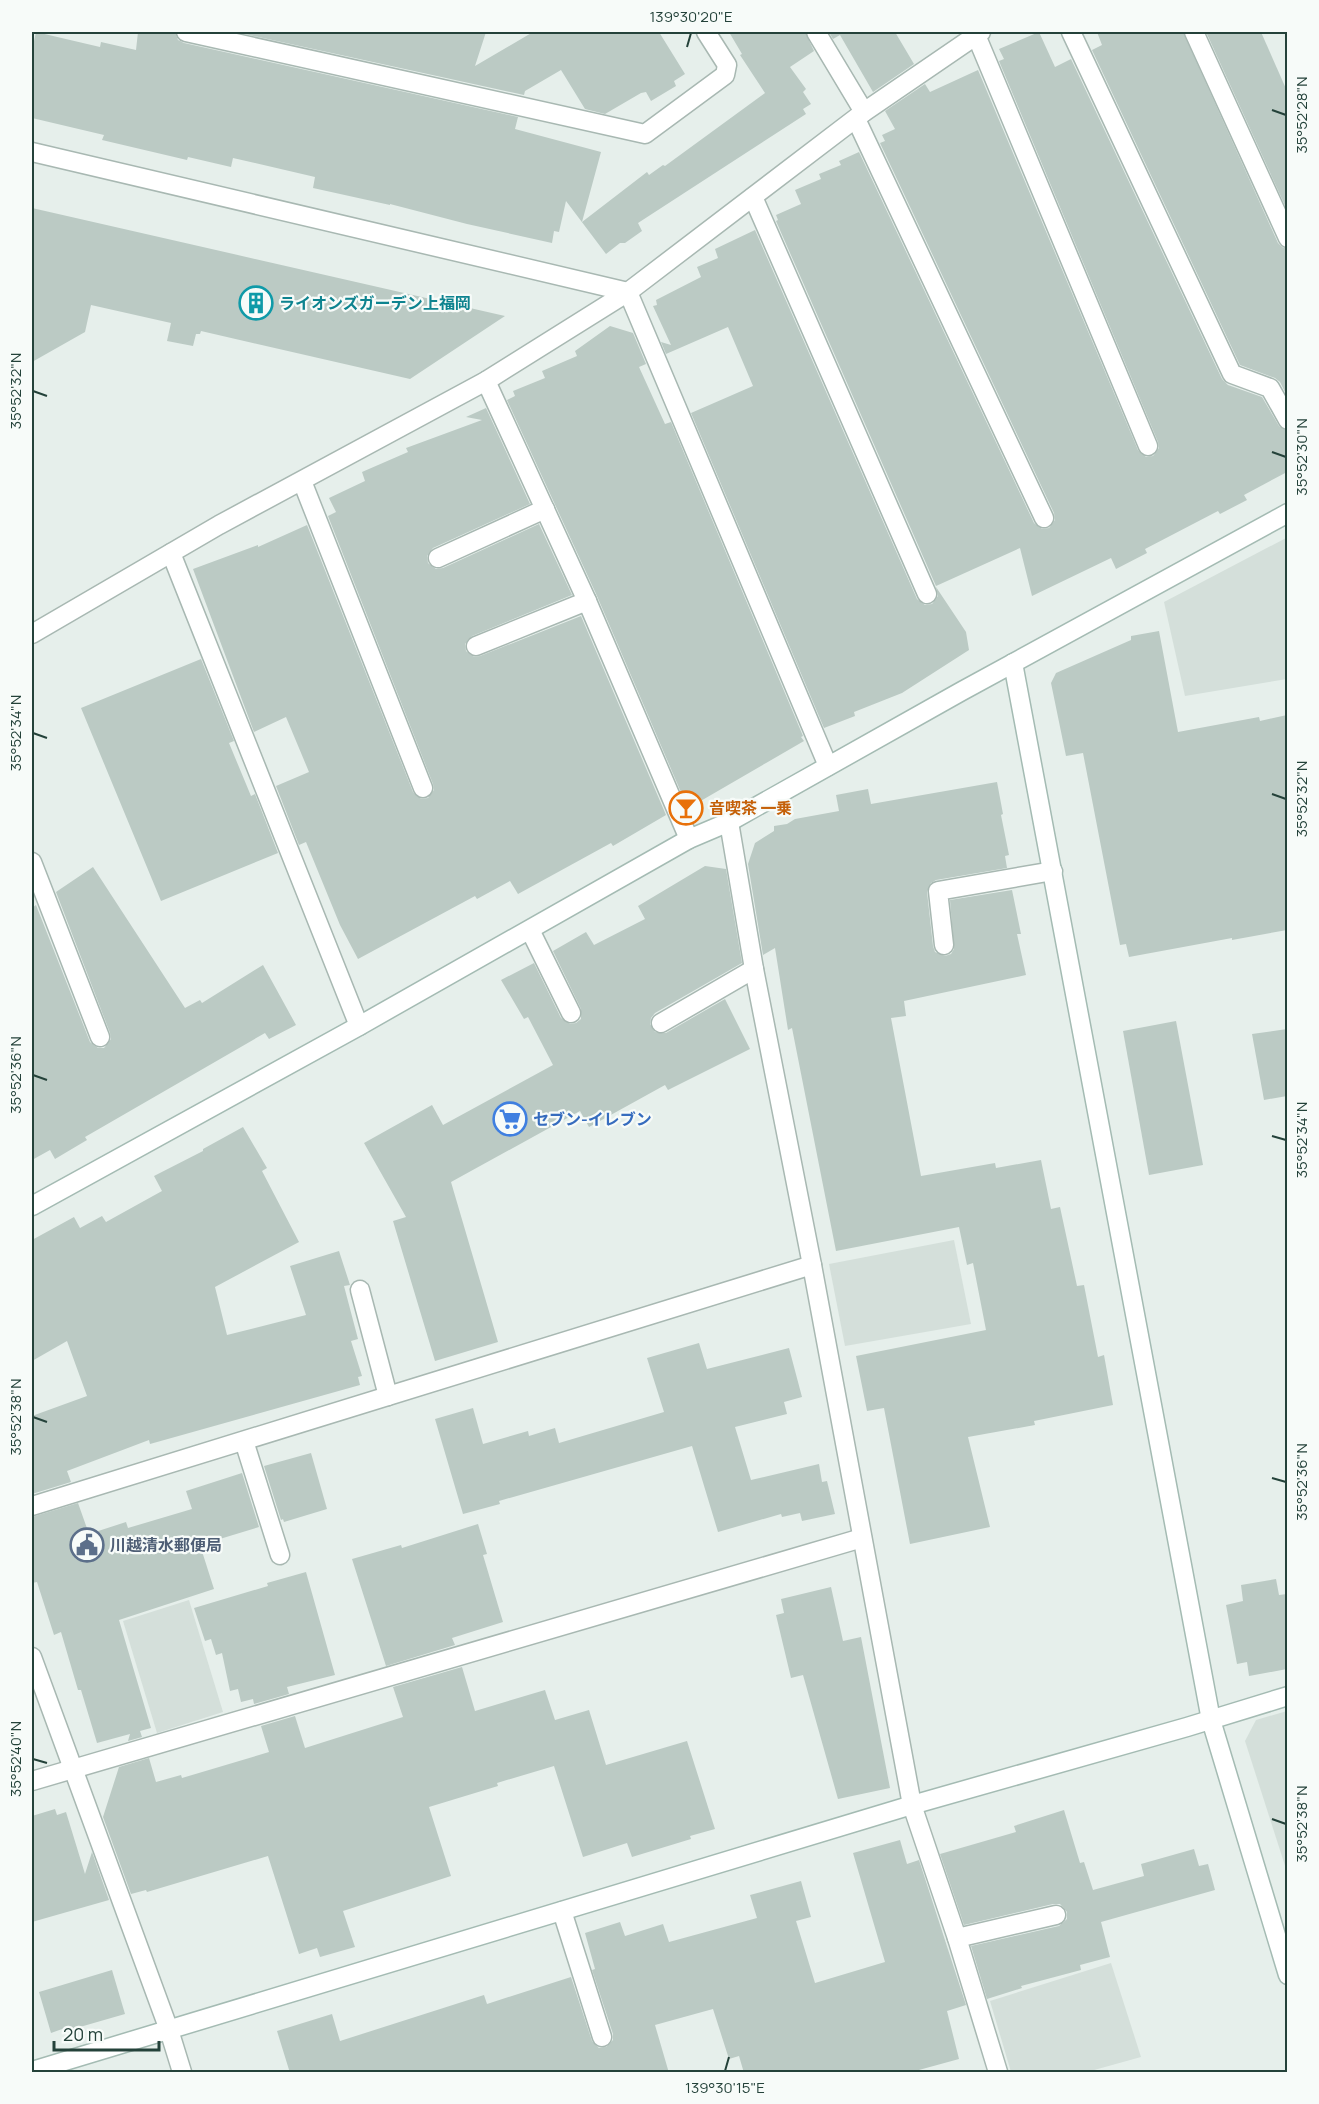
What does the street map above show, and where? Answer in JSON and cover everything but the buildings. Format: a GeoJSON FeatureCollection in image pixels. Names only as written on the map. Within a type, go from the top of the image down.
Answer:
{"type":"FeatureCollection","features":[{"type":"Feature","properties":{"kind":"street"},"geometry":{"type":"LineString","coordinates":[[186,32],[645,134],[725,75],[727,65],[706,32]]}},
{"type":"Feature","properties":{"kind":"street"},"geometry":{"type":"LineString","coordinates":[[816,32],[860,116],[1044,518]]}},
{"type":"Feature","properties":{"kind":"street"},"geometry":{"type":"LineString","coordinates":[[1071,32],[1232,374],[1270,388],[1287,420]]}},
{"type":"Feature","properties":{"kind":"street"},"geometry":{"type":"LineString","coordinates":[[1194,32],[1287,238]]}},
{"type":"Feature","properties":{"kind":"street"},"geometry":{"type":"LineString","coordinates":[[32,634],[171,553],[486,381],[628,292],[860,116],[978,33],[1148,446]]}},
{"type":"Feature","properties":{"kind":"street"},"geometry":{"type":"LineString","coordinates":[[32,152],[628,292]]}},
{"type":"Feature","properties":{"kind":"street"},"geometry":{"type":"LineString","coordinates":[[753,197],[927,594]]}},
{"type":"Feature","properties":{"kind":"street"},"geometry":{"type":"LineString","coordinates":[[628,292],[828,766]]}},
{"type":"Feature","properties":{"kind":"street"},"geometry":{"type":"LineString","coordinates":[[486,381],[587,601],[689,839]]}},
{"type":"Feature","properties":{"kind":"street"},"geometry":{"type":"LineString","coordinates":[[302,481],[423,788]]}},
{"type":"Feature","properties":{"kind":"street"},"geometry":{"type":"LineString","coordinates":[[438,558],[545,509]]}},
{"type":"Feature","properties":{"kind":"street"},"geometry":{"type":"LineString","coordinates":[[32,1206],[530,930],[689,839],[729,822],[1287,513]]}},
{"type":"Feature","properties":{"kind":"street"},"geometry":{"type":"LineString","coordinates":[[171,553],[358,1026]]}},
{"type":"Feature","properties":{"kind":"street"},"geometry":{"type":"LineString","coordinates":[[476,646],[587,601]]}},
{"type":"Feature","properties":{"kind":"street"},"geometry":{"type":"LineString","coordinates":[[1013,663],[1211,1720],[1287,1975]]}},
{"type":"Feature","properties":{"kind":"street"},"geometry":{"type":"LineString","coordinates":[[729,822],[754,969],[812,1265],[912,1805],[957,1938],[996,2072]]}},
{"type":"Feature","properties":{"kind":"street"},"geometry":{"type":"LineString","coordinates":[[32,862],[100,1037]]}},
{"type":"Feature","properties":{"kind":"street"},"geometry":{"type":"LineString","coordinates":[[944,945],[938,891],[1053,871]]}},
{"type":"Feature","properties":{"kind":"street"},"geometry":{"type":"LineString","coordinates":[[530,930],[571,1013]]}},
{"type":"Feature","properties":{"kind":"street"},"geometry":{"type":"LineString","coordinates":[[661,1023],[754,969]]}},
{"type":"Feature","properties":{"kind":"street"},"geometry":{"type":"LineString","coordinates":[[32,1506],[812,1265]]}},
{"type":"Feature","properties":{"kind":"street"},"geometry":{"type":"LineString","coordinates":[[360,1290],[388,1396]]}},
{"type":"Feature","properties":{"kind":"street"},"geometry":{"type":"LineString","coordinates":[[244,1441],[280,1555]]}},
{"type":"Feature","properties":{"kind":"street"},"geometry":{"type":"LineString","coordinates":[[32,1781],[862,1538]]}},
{"type":"Feature","properties":{"kind":"street"},"geometry":{"type":"LineString","coordinates":[[32,1657],[169,2030],[182,2073]]}},
{"type":"Feature","properties":{"kind":"street"},"geometry":{"type":"LineString","coordinates":[[32,2071],[912,1805],[1211,1720],[1287,1696]]}},
{"type":"Feature","properties":{"kind":"street"},"geometry":{"type":"LineString","coordinates":[[562,1911],[602,2037]]}},
{"type":"Feature","properties":{"kind":"street"},"geometry":{"type":"LineString","coordinates":[[957,1938],[1056,1915]]}},
{"type":"Feature","properties":{"kind":"shaded area"},"geometry":{"type":"Polygon","coordinates":[[[1286,538],[1288,548],[1287,679],[1185,696],[1164,602],[1286,538]]]}},
{"type":"Feature","properties":{"kind":"shaded area"},"geometry":{"type":"Polygon","coordinates":[[[954,1240],[971,1324],[845,1346],[829,1264],[954,1240]]]}},
{"type":"Feature","properties":{"kind":"shaded area"},"geometry":{"type":"Polygon","coordinates":[[[189,1600],[223,1712],[157,1733],[123,1621],[189,1600]]]}},
{"type":"Feature","properties":{"kind":"shaded area"},"geometry":{"type":"Polygon","coordinates":[[[1288,1711],[1287,1872],[1245,1741],[1256,1720],[1288,1711]]]}},
{"type":"Feature","properties":{"kind":"shaded area"},"geometry":{"type":"Polygon","coordinates":[[[1111,1963],[1141,2057],[1087,2072],[1011,2072],[990,2001],[1111,1963]]]}},
{"type":"Feature","properties":{"kind":"place","name":"ライオンズガーデン上福岡"},"geometry":{"type":"Point","coordinates":[256,303]}},
{"type":"Feature","properties":{"kind":"place","name":"音喫茶 一乗"},"geometry":{"type":"Point","coordinates":[686,808]}},
{"type":"Feature","properties":{"kind":"place","name":"セブン-イレブン"},"geometry":{"type":"Point","coordinates":[510,1119]}},
{"type":"Feature","properties":{"kind":"place","name":"川越清水郵便局"},"geometry":{"type":"Point","coordinates":[87,1545]}}]}
